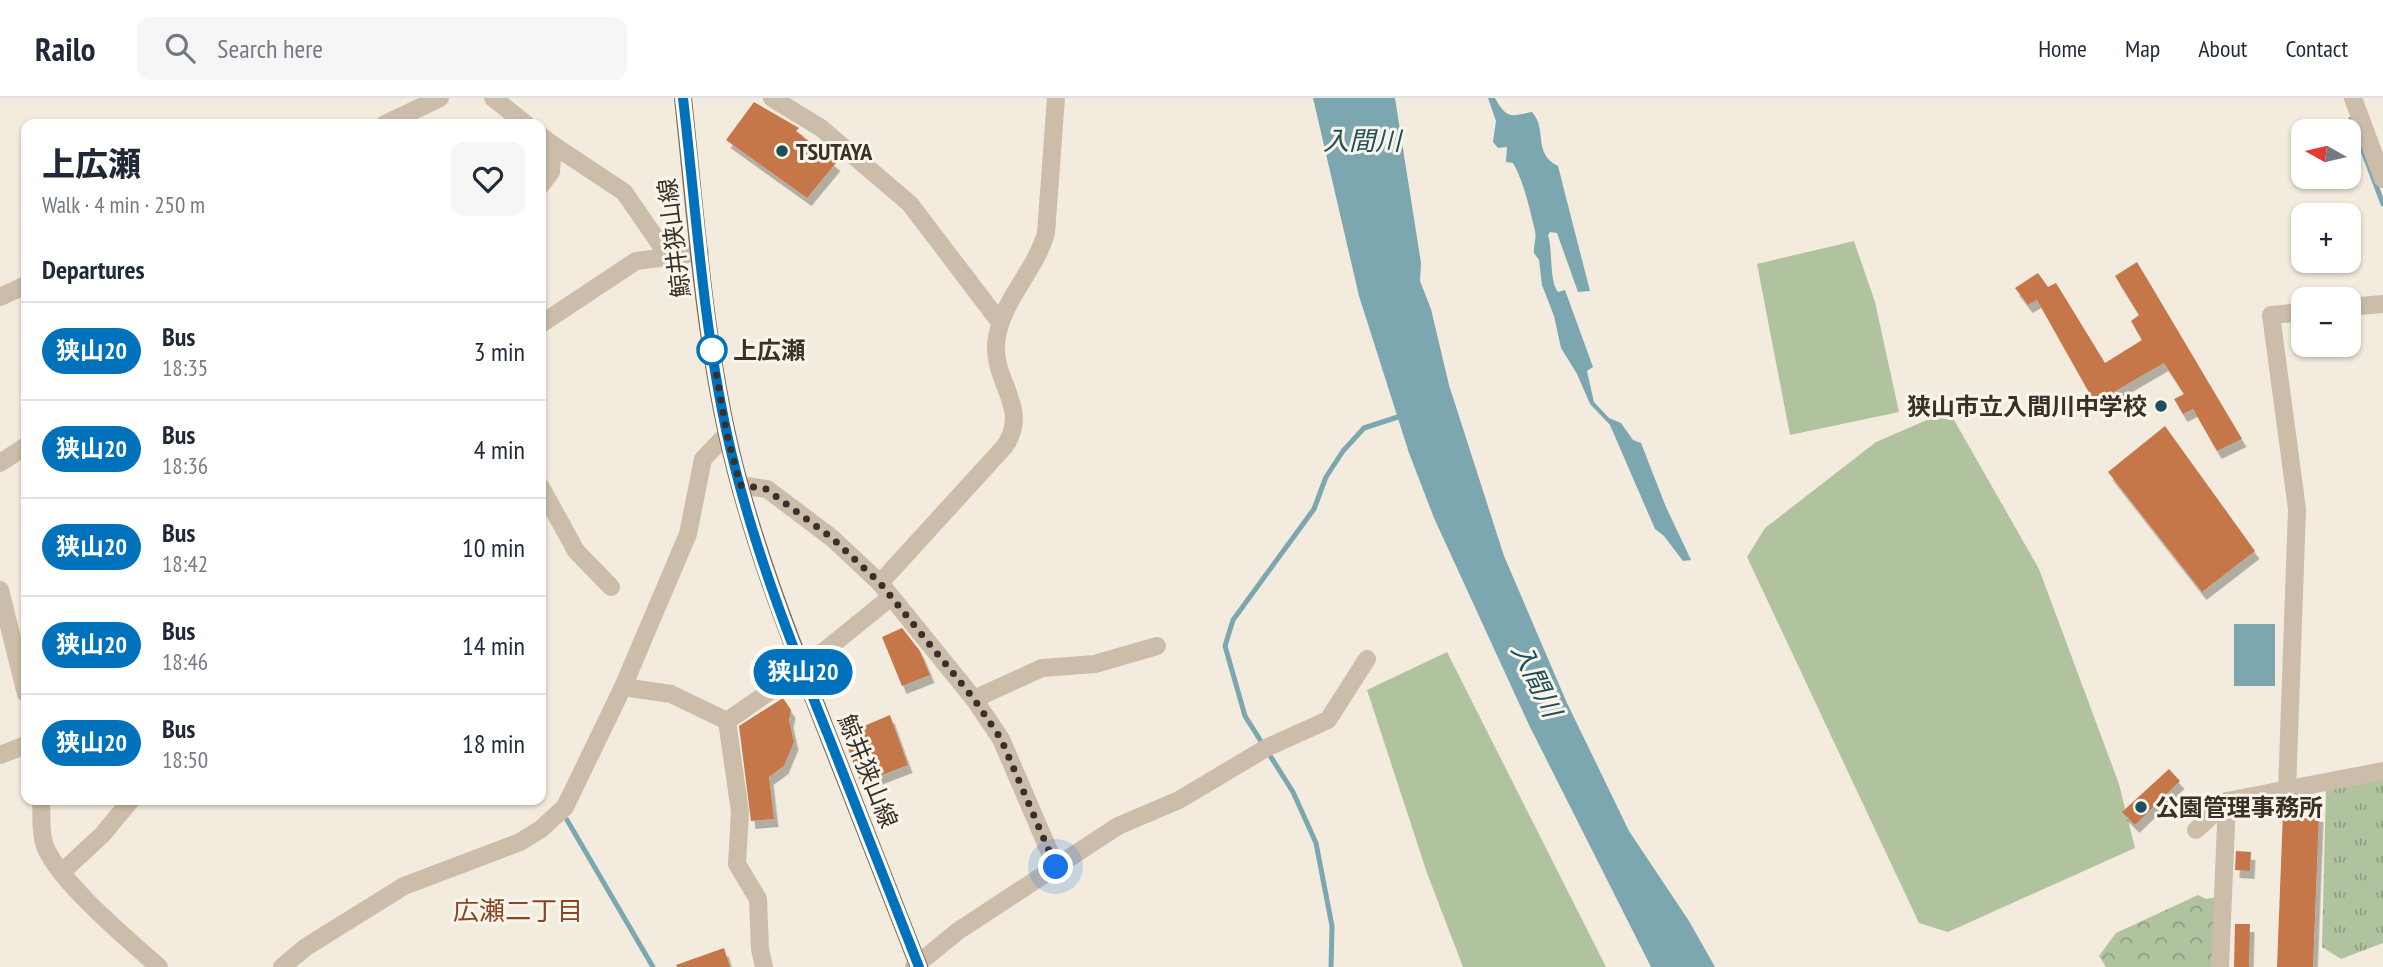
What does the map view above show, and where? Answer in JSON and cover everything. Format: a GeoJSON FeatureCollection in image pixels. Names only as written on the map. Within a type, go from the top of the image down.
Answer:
{"type":"FeatureCollection","features":[{"type":"Feature","properties":{"kind":"main road","name":"鯨井狭山線"},"geometry":{"type":"LineString","coordinates":[[683,98],[700,252],[727,434],[740,485],[758,548],[802,669],[917,966]]}},
{"type":"Feature","properties":{"kind":"street"},"geometry":{"type":"LineString","coordinates":[[396,119],[440,98]]}},
{"type":"Feature","properties":{"kind":"street"},"geometry":{"type":"LineString","coordinates":[[493,98],[520,119]]}},
{"type":"Feature","properties":{"kind":"street"},"geometry":{"type":"LineString","coordinates":[[772,98],[821,128],[910,204],[999,321]]}},
{"type":"Feature","properties":{"kind":"street"},"geometry":{"type":"LineString","coordinates":[[727,721],[802,669],[886,590],[1006,446],[1016,430],[1015,416],[996,348],[999,321],[1041,250],[1046,233],[1056,98]]}},
{"type":"Feature","properties":{"kind":"street"},"geometry":{"type":"LineString","coordinates":[[2353,98],[2383,179]]}},
{"type":"Feature","properties":{"kind":"street"},"geometry":{"type":"LineString","coordinates":[[547,140],[624,192],[662,247],[675,256]]}},
{"type":"Feature","properties":{"kind":"street"},"geometry":{"type":"LineString","coordinates":[[546,179],[551,172],[547,140]]}},
{"type":"Feature","properties":{"kind":"street"},"geometry":{"type":"LineString","coordinates":[[546,321],[636,261],[700,252]]}},
{"type":"Feature","properties":{"kind":"street"},"geometry":{"type":"LineString","coordinates":[[0,297],[21,287]]}},
{"type":"Feature","properties":{"kind":"street"},"geometry":{"type":"LineString","coordinates":[[2361,306],[2383,304]]}},
{"type":"Feature","properties":{"kind":"street"},"geometry":{"type":"LineString","coordinates":[[2287,790],[2297,509],[2271,315],[2291,313]]}},
{"type":"Feature","properties":{"kind":"street"},"geometry":{"type":"LineString","coordinates":[[282,967],[352,916],[404,886],[520,842],[541,830],[565,807],[623,687],[688,534],[703,459],[727,434]]}},
{"type":"Feature","properties":{"kind":"street"},"geometry":{"type":"LineString","coordinates":[[0,463],[21,449]]}},
{"type":"Feature","properties":{"kind":"street"},"geometry":{"type":"LineString","coordinates":[[740,485],[766,489],[832,538],[886,590],[974,699],[1001,739],[1056,867]]}},
{"type":"Feature","properties":{"kind":"street"},"geometry":{"type":"LineString","coordinates":[[546,495],[576,551],[611,587]]}},
{"type":"Feature","properties":{"kind":"street"},"geometry":{"type":"LineString","coordinates":[[0,590],[21,674]]}},
{"type":"Feature","properties":{"kind":"street"},"geometry":{"type":"LineString","coordinates":[[974,699],[1042,668],[1094,664],[1157,646]]}},
{"type":"Feature","properties":{"kind":"street"},"geometry":{"type":"LineString","coordinates":[[917,966],[958,931],[1118,826],[1179,800],[1265,750],[1328,720],[1367,659]]}},
{"type":"Feature","properties":{"kind":"street"},"geometry":{"type":"LineString","coordinates":[[623,687],[671,694],[727,721]]}},
{"type":"Feature","properties":{"kind":"street"},"geometry":{"type":"LineString","coordinates":[[727,721],[740,812],[737,864],[758,899],[760,949],[764,967]]}},
{"type":"Feature","properties":{"kind":"street"},"geometry":{"type":"LineString","coordinates":[[0,755],[21,747]]}},
{"type":"Feature","properties":{"kind":"street"},"geometry":{"type":"LineString","coordinates":[[2196,830],[2227,801],[2383,771]]}},
{"type":"Feature","properties":{"kind":"street"},"geometry":{"type":"LineString","coordinates":[[2220,967],[2227,801]]}},
{"type":"Feature","properties":{"kind":"street"},"geometry":{"type":"LineString","coordinates":[[41,805],[44,844],[62,872],[98,912],[159,967]]}},
{"type":"Feature","properties":{"kind":"street"},"geometry":{"type":"LineString","coordinates":[[62,872],[102,835],[127,805]]}},
{"type":"Feature","properties":{"kind":"green space"},"geometry":{"type":"Polygon","coordinates":[[[1854,241],[1875,302],[1899,412],[1790,435],[1757,264],[1854,241]]]}},
{"type":"Feature","properties":{"kind":"green space"},"geometry":{"type":"Polygon","coordinates":[[[1934,417],[1954,420],[2039,569],[2119,784],[2135,848],[1948,932],[1919,923],[1747,557],[1765,528],[1876,442],[1934,417]]]}},
{"type":"Feature","properties":{"kind":"green space"},"geometry":{"type":"Polygon","coordinates":[[[1447,652],[1606,967],[1463,967],[1427,873],[1367,690],[1447,652]]]}},
{"type":"Feature","properties":{"kind":"green space"},"geometry":{"type":"Polygon","coordinates":[[[2383,777],[2383,943],[2341,959],[2322,947],[2326,789],[2383,777]]]}},
{"type":"Feature","properties":{"kind":"green space"},"geometry":{"type":"Polygon","coordinates":[[[2198,895],[2206,899],[2217,897],[2214,967],[2106,967],[2099,956],[2116,933],[2198,895]]]}},
{"type":"Feature","properties":{"kind":"water","name":"入間川"},"geometry":{"type":"Polygon","coordinates":[[[1313,98],[1395,98],[1421,263],[1420,281],[1431,309],[1449,385],[1504,556],[1567,703],[1629,831],[1689,921],[1715,967],[1651,967],[1529,725],[1434,518],[1409,453],[1359,296],[1313,98]]]}},
{"type":"Feature","properties":{"kind":"water"},"geometry":{"type":"Polygon","coordinates":[[[1488,98],[1495,98],[1510,115],[1532,112],[1537,119],[1545,155],[1558,166],[1590,291],[1578,292],[1557,233],[1550,232],[1548,235],[1555,287],[1558,292],[1565,290],[1593,367],[1587,371],[1594,402],[1609,418],[1621,423],[1633,440],[1641,443],[1666,507],[1691,560],[1683,561],[1664,536],[1655,529],[1610,425],[1590,404],[1577,374],[1561,348],[1554,316],[1542,285],[1539,260],[1534,253],[1535,234],[1526,196],[1513,163],[1506,162],[1507,147],[1498,148],[1493,142],[1496,121],[1488,98]]]}},
{"type":"Feature","properties":{"kind":"water"},"geometry":{"type":"Polygon","coordinates":[[[2234,624],[2275,624],[2275,686],[2234,686],[2234,624]]]}},
{"type":"Feature","properties":{"kind":"building","name":"TSUTAYA"},"geometry":{"type":"Polygon","coordinates":[[[754,102],[799,128],[796,131],[836,163],[807,198],[726,140],[754,102]]]}},
{"type":"Feature","properties":{"kind":"building"},"geometry":{"type":"Polygon","coordinates":[[[2137,262],[2242,439],[2217,451],[2193,409],[2183,414],[2174,399],[2184,394],[2164,363],[2095,403],[2037,300],[2028,305],[2015,288],[2038,273],[2048,287],[2056,283],[2105,363],[2142,340],[2131,321],[2139,315],[2115,276],[2137,262]]]}},
{"type":"Feature","properties":{"kind":"building"},"geometry":{"type":"Polygon","coordinates":[[[2165,426],[2255,551],[2202,592],[2108,472],[2165,426]]]}},
{"type":"Feature","properties":{"kind":"building"},"geometry":{"type":"Polygon","coordinates":[[[902,628],[920,651],[930,675],[902,686],[882,637],[902,628]]]}},
{"type":"Feature","properties":{"kind":"building"},"geometry":{"type":"Polygon","coordinates":[[[783,698],[791,710],[789,720],[794,742],[784,766],[769,777],[774,819],[751,821],[739,726],[783,698]]]}},
{"type":"Feature","properties":{"kind":"building"},"geometry":{"type":"Polygon","coordinates":[[[890,715],[908,765],[861,783],[843,735],[890,715]]]}},
{"type":"Feature","properties":{"kind":"building"},"geometry":{"type":"Polygon","coordinates":[[[2169,769],[2180,781],[2135,825],[2122,812],[2169,769]]]}},
{"type":"Feature","properties":{"kind":"building"},"geometry":{"type":"Polygon","coordinates":[[[2283,812],[2319,814],[2313,967],[2277,967],[2283,812]]]}},
{"type":"Feature","properties":{"kind":"building"},"geometry":{"type":"Polygon","coordinates":[[[2236,851],[2251,852],[2250,871],[2235,870],[2236,851]]]}},
{"type":"Feature","properties":{"kind":"building"},"geometry":{"type":"Polygon","coordinates":[[[2235,924],[2250,924],[2249,967],[2234,967],[2235,924]]]}},
{"type":"Feature","properties":{"kind":"building"},"geometry":{"type":"Polygon","coordinates":[[[724,948],[730,967],[676,965],[724,948]]]}},
{"type":"Feature","properties":{"kind":"waterway"},"geometry":{"type":"LineString","coordinates":[[2361,146],[2383,204]]}},
{"type":"Feature","properties":{"kind":"waterway"},"geometry":{"type":"LineString","coordinates":[[1331,967],[1332,926],[1316,843],[1293,792],[1245,716],[1225,646],[1233,620],[1314,509],[1326,477],[1343,451],[1364,428],[1404,415]]}},
{"type":"Feature","properties":{"kind":"waterway"},"geometry":{"type":"LineString","coordinates":[[567,820],[653,967]]}},
{"type":"Feature","properties":{"kind":"bus line","name":"狭山20"},"geometry":{"type":"LineString","coordinates":[[683,98],[711,344],[727,434],[740,485],[758,548],[802,669],[919,967]]}},
{"type":"Feature","properties":{"kind":"place","name":"TSUTAYA"},"geometry":{"type":"Point","coordinates":[782,151]}},
{"type":"Feature","properties":{"kind":"place","name":"上広瀬"},"geometry":{"type":"Point","coordinates":[712,350]}},
{"type":"Feature","properties":{"kind":"place","name":"狭山市立入間川中学校"},"geometry":{"type":"Point","coordinates":[2161,406]}},
{"type":"Feature","properties":{"kind":"place","name":"公園管理事務所"},"geometry":{"type":"Point","coordinates":[2141,807]}},
{"type":"Feature","properties":{"kind":"district","name":"広瀬二丁目"},"geometry":{"type":"Point","coordinates":[518,910]}},
{"type":"Feature","properties":{"kind":"route"},"geometry":{"type":"LineString","coordinates":[[712,350],[711,344],[727,434],[740,485],[766,489],[832,538],[880,583],[974,699],[1001,739],[1056,867]]}}]}
